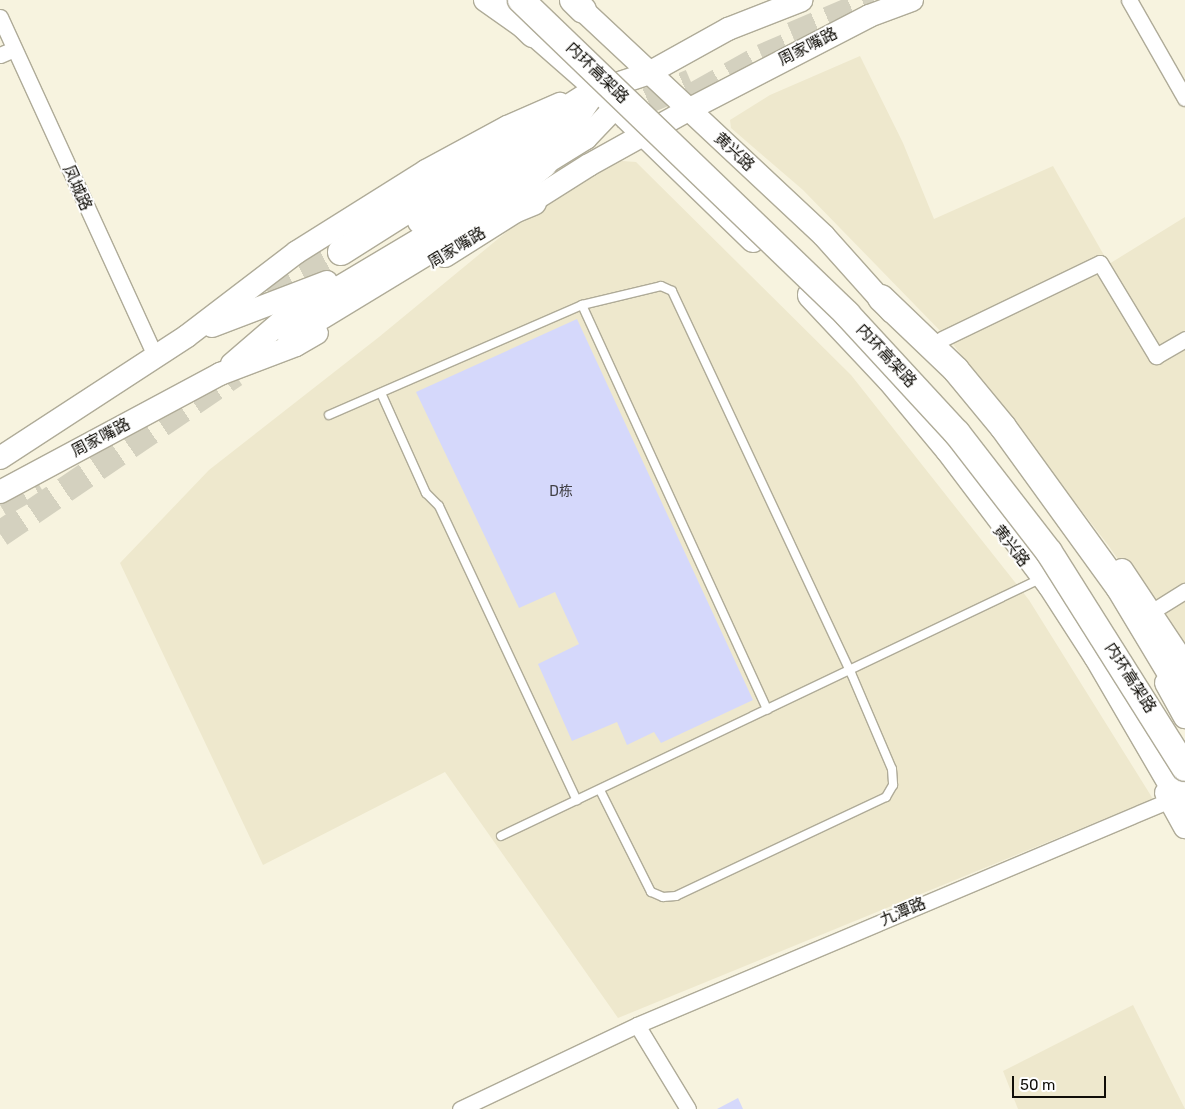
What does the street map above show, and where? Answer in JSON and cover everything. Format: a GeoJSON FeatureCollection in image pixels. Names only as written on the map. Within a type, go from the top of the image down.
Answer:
{"type":"FeatureCollection","features":[{"type":"Feature","properties":{"kind":"highway"},"geometry":{"type":"LineString","coordinates":[[498,0],[533,34]]}},
{"type":"Feature","properties":{"kind":"highway","name":"内环高架路"},"geometry":{"type":"LineString","coordinates":[[521,0],[847,314],[957,433],[1049,552],[1185,768]]}},
{"type":"Feature","properties":{"kind":"highway","name":"内环高架路"},"geometry":{"type":"LineString","coordinates":[[545,0],[836,278],[947,399],[1072,559],[1132,649],[1185,738]]}},
{"type":"Feature","properties":{"kind":"highway"},"geometry":{"type":"LineString","coordinates":[[340,252],[605,99]]}},
{"type":"Feature","properties":{"kind":"highway"},"geometry":{"type":"LineString","coordinates":[[290,335],[458,233],[544,164]]}},
{"type":"Feature","properties":{"kind":"highway"},"geometry":{"type":"LineString","coordinates":[[458,233],[533,202]]}},
{"type":"Feature","properties":{"kind":"highway"},"geometry":{"type":"LineString","coordinates":[[804,288],[890,379],[949,450],[1097,656],[1178,804]]}},
{"type":"Feature","properties":{"kind":"highway"},"geometry":{"type":"LineString","coordinates":[[881,298],[956,370],[1016,445],[1119,587],[1185,697]]}},
{"type":"Feature","properties":{"kind":"main road","name":"黄兴路"},"geometry":{"type":"LineString","coordinates":[[485,0],[533,34],[605,99],[641,136],[804,288],[842,319],[948,433],[1042,552],[1150,716],[1185,778]]}},
{"type":"Feature","properties":{"kind":"main road","name":"黄兴路"},"geometry":{"type":"LineString","coordinates":[[508,0],[533,34]]}},
{"type":"Feature","properties":{"kind":"main road"},"geometry":{"type":"LineString","coordinates":[[187,336],[323,284],[461,195],[532,155],[578,116],[647,74],[728,28],[802,0]]}},
{"type":"Feature","properties":{"kind":"main road","name":"周家嘴路"},"geometry":{"type":"LineString","coordinates":[[0,492],[220,374],[296,345],[641,136],[869,16],[912,0]]}},
{"type":"Feature","properties":{"kind":"main road","name":"黄兴路"},"geometry":{"type":"LineString","coordinates":[[576,2],[647,74],[824,236],[881,298],[1001,441],[1117,605],[1185,716]]}},
{"type":"Feature","properties":{"kind":"main road"},"geometry":{"type":"LineString","coordinates":[[220,374],[281,322],[586,138],[605,99]]}},
{"type":"Feature","properties":{"kind":"main road"},"geometry":{"type":"LineString","coordinates":[[0,458],[187,336],[297,252],[426,171],[507,127],[605,99]]}},
{"type":"Feature","properties":{"kind":"main road","name":"黄兴路"},"geometry":{"type":"LineString","coordinates":[[881,298],[911,314],[970,366],[1097,534],[1185,665]]}},
{"type":"Feature","properties":{"kind":"main road"},"geometry":{"type":"LineString","coordinates":[[1178,804],[1185,827]]}},
{"type":"Feature","properties":{"kind":"street"},"geometry":{"type":"LineString","coordinates":[[1129,0],[1185,98]]}},
{"type":"Feature","properties":{"kind":"street","name":"凤城路"},"geometry":{"type":"LineString","coordinates":[[0,17],[156,357]]}},
{"type":"Feature","properties":{"kind":"street"},"geometry":{"type":"LineString","coordinates":[[0,55],[14,49]]}},
{"type":"Feature","properties":{"kind":"street"},"geometry":{"type":"LineString","coordinates":[[942,340],[1100,263],[1156,356],[1185,339]]}},
{"type":"Feature","properties":{"kind":"street"},"geometry":{"type":"LineString","coordinates":[[1151,612],[1185,591]]}},
{"type":"Feature","properties":{"kind":"street","name":"九潭路"},"geometry":{"type":"LineString","coordinates":[[460,1109],[637,1025],[1178,804]]}},
{"type":"Feature","properties":{"kind":"street"},"geometry":{"type":"LineString","coordinates":[[637,1025],[688,1109]]}},
{"type":"Feature","properties":{"kind":"lane"},"geometry":{"type":"LineString","coordinates":[[329,416],[582,304],[661,286],[672,290],[849,670],[892,769],[894,785],[886,797],[676,896],[663,897],[651,892],[600,790]]}},
{"type":"Feature","properties":{"kind":"lane"},"geometry":{"type":"LineString","coordinates":[[582,304],[767,710]]}},
{"type":"Feature","properties":{"kind":"lane"},"geometry":{"type":"LineString","coordinates":[[381,392],[426,493],[439,506],[577,800]]}},
{"type":"Feature","properties":{"kind":"lane"},"geometry":{"type":"LineString","coordinates":[[501,836],[849,670],[1044,582]]}},
{"type":"Feature","properties":{"kind":"shaded area"},"geometry":{"type":"Polygon","coordinates":[[[860,56],[903,143],[934,219],[1053,166],[1109,264],[1185,217],[1185,656],[1108,545],[952,343],[803,190],[731,128],[730,120],[770,95],[860,56]]]}},
{"type":"Feature","properties":{"kind":"shaded area"},"geometry":{"type":"Polygon","coordinates":[[[595,159],[636,162],[851,375],[1029,600],[1153,799],[618,1018],[445,772],[263,865],[120,563],[209,470],[379,337],[595,159]]]}},
{"type":"Feature","properties":{"kind":"shaded area"},"geometry":{"type":"Polygon","coordinates":[[[1133,1005],[1185,1109],[1018,1109],[1003,1071],[1133,1005]]]}},
{"type":"Feature","properties":{"kind":"building"},"geometry":{"type":"Polygon","coordinates":[[[577,319],[753,700],[661,743],[654,732],[627,745],[617,722],[572,741],[538,664],[579,644],[555,592],[519,608],[416,392],[577,319]]]}},
{"type":"Feature","properties":{"kind":"building"},"geometry":{"type":"Polygon","coordinates":[[[738,1098],[743,1109],[717,1109],[738,1098]]]}},
{"type":"Feature","properties":{"kind":"tunnel"},"geometry":{"type":"LineString","coordinates":[[792,35],[874,0]]}},
{"type":"Feature","properties":{"kind":"tunnel"},"geometry":{"type":"LineString","coordinates":[[696,94],[762,57],[813,35]]}},
{"type":"Feature","properties":{"kind":"tunnel"},"geometry":{"type":"LineString","coordinates":[[612,116],[691,82]]}},
{"type":"Feature","properties":{"kind":"tunnel"},"geometry":{"type":"LineString","coordinates":[[234,311],[341,252]]}},
{"type":"Feature","properties":{"kind":"tunnel"},"geometry":{"type":"LineString","coordinates":[[0,534],[235,374]]}},
{"type":"Feature","properties":{"kind":"tunnel"},"geometry":{"type":"LineString","coordinates":[[0,505],[38,483]]}}]}
